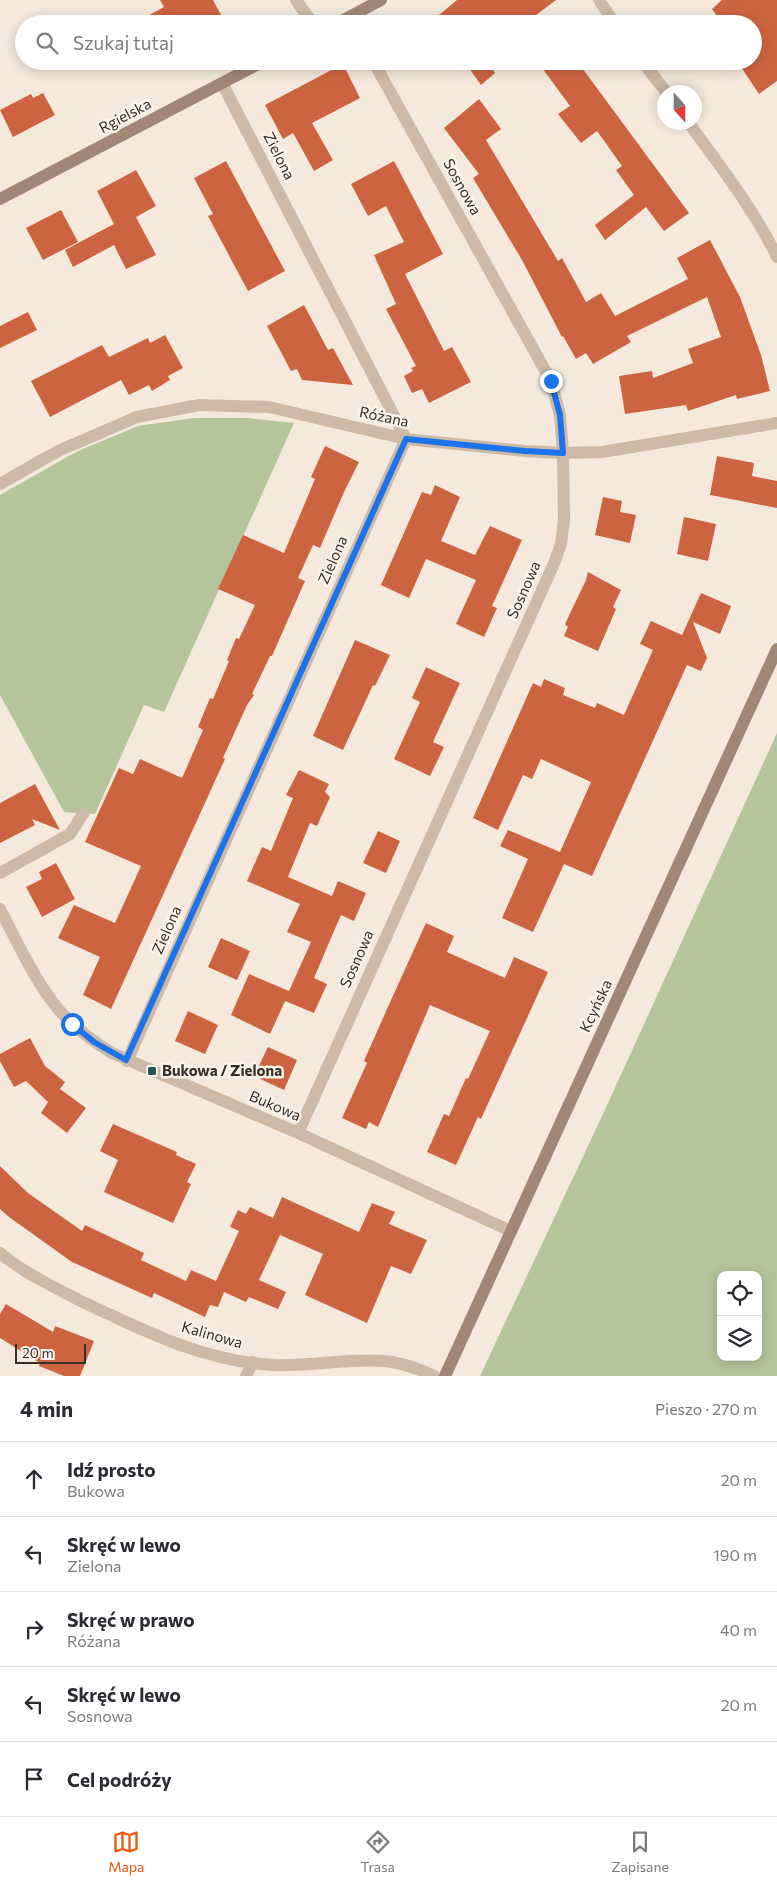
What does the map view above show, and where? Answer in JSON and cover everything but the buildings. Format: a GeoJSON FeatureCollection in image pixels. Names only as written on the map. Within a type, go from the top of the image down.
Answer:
{"type":"FeatureCollection","features":[{"type":"Feature","properties":{"kind":"street"},"geometry":{"type":"LineString","coordinates":[[296,0],[307,15]]}},
{"type":"Feature","properties":{"kind":"street"},"geometry":{"type":"LineString","coordinates":[[358,15],[381,0]]}},
{"type":"Feature","properties":{"kind":"street"},"geometry":{"type":"LineString","coordinates":[[599,0],[609,15]]}},
{"type":"Feature","properties":{"kind":"street","name":"Rgielska"},"geometry":{"type":"LineString","coordinates":[[0,199],[247,70]]}},
{"type":"Feature","properties":{"kind":"street","name":"Sosnowa"},"geometry":{"type":"LineString","coordinates":[[298,1133],[427,842],[555,561],[561,544],[564,520],[563,453],[560,415],[551,381],[378,70]]}},
{"type":"Feature","properties":{"kind":"street"},"geometry":{"type":"LineString","coordinates":[[649,70],[661,85]]}},
{"type":"Feature","properties":{"kind":"street","name":"Zielona"},"geometry":{"type":"LineString","coordinates":[[126,1060],[406,439],[222,83]]}},
{"type":"Feature","properties":{"kind":"street"},"geometry":{"type":"LineString","coordinates":[[694,130],[742,196],[764,230],[777,257]]}},
{"type":"Feature","properties":{"kind":"street","name":"Różana"},"geometry":{"type":"LineString","coordinates":[[0,484],[58,451],[137,417],[200,405],[269,407],[406,439],[563,453],[602,452],[777,423]]}},
{"type":"Feature","properties":{"kind":"street","name":"Kcyńska"},"geometry":{"type":"LineString","coordinates":[[444,1376],[777,649]]}},
{"type":"Feature","properties":{"kind":"street"},"geometry":{"type":"LineString","coordinates":[[0,873],[70,834],[83,814]]}},
{"type":"Feature","properties":{"kind":"street","name":"Bukowa"},"geometry":{"type":"LineString","coordinates":[[0,909],[34,974],[52,1001],[72,1024],[94,1042],[126,1060],[298,1133],[511,1231]]}},
{"type":"Feature","properties":{"kind":"street","name":"Kalinowa"},"geometry":{"type":"LineString","coordinates":[[0,1253],[44,1282],[151,1334],[205,1353],[230,1360],[273,1365],[385,1361],[422,1370],[434,1376]]}},
{"type":"Feature","properties":{"kind":"street"},"geometry":{"type":"LineString","coordinates":[[246,1376],[253,1362]]}},
{"type":"Feature","properties":{"kind":"green space"},"geometry":{"type":"Polygon","coordinates":[[[194,418],[248,418],[294,423],[164,712],[144,705],[95,814],[64,812],[0,695],[0,495],[76,452],[138,426],[194,418]]]}},
{"type":"Feature","properties":{"kind":"green space"},"geometry":{"type":"Polygon","coordinates":[[[777,733],[777,1376],[480,1376],[603,1114],[777,733]]]}},
{"type":"Feature","properties":{"kind":"place","name":"Bukowa / Zielona"},"geometry":{"type":"Point","coordinates":[152,1071]}},
{"type":"Feature","properties":{"kind":"route"},"geometry":{"type":"LineString","coordinates":[[72,1024],[94,1042],[126,1060],[406,439],[563,453],[560,415],[551,381]]}}]}
